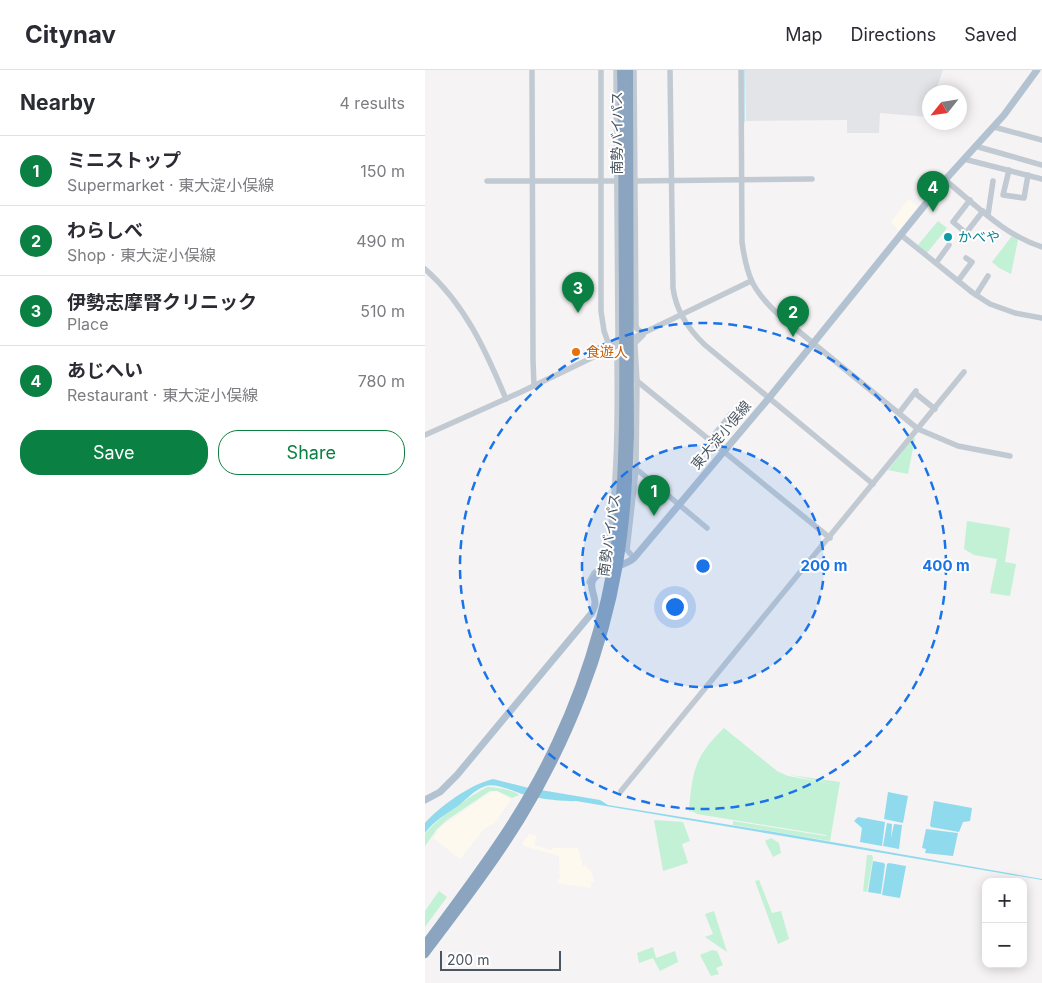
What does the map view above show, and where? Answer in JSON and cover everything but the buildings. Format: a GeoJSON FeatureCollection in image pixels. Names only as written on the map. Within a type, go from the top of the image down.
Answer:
{"type":"FeatureCollection","features":[{"type":"Feature","properties":{"kind":"highway","name":"南勢バイパス"},"geometry":{"type":"LineString","coordinates":[[425,954],[496,859],[570,725],[591,671],[607,618],[619,565],[628,483],[631,419],[627,341],[621,70]]}},
{"type":"Feature","properties":{"kind":"highway","name":"南勢バイパス"},"geometry":{"type":"LineString","coordinates":[[536,787],[581,680],[604,601],[618,520],[627,341],[629,70]]}},
{"type":"Feature","properties":{"kind":"highway","name":"南勢バイパス"},"geometry":{"type":"LineString","coordinates":[[425,944],[491,856],[530,798]]}},
{"type":"Feature","properties":{"kind":"main road","name":"東大淀小俣線"},"geometry":{"type":"LineString","coordinates":[[591,585],[595,577],[619,565],[630,562],[634,558],[769,398],[945,180],[1013,104],[1037,70]]}},
{"type":"Feature","properties":{"kind":"main road"},"geometry":{"type":"LineString","coordinates":[[425,800],[440,792],[457,775],[591,614],[595,602],[591,585]]}},
{"type":"Feature","properties":{"kind":"street"},"geometry":{"type":"LineString","coordinates":[[531,70],[534,386]]}},
{"type":"Feature","properties":{"kind":"street"},"geometry":{"type":"LineString","coordinates":[[591,585],[589,582],[591,576],[607,563],[617,468],[617,358],[608,348],[601,311],[601,70]]}},
{"type":"Feature","properties":{"kind":"street"},"geometry":{"type":"LineString","coordinates":[[608,348],[617,341],[618,336],[616,70]]}},
{"type":"Feature","properties":{"kind":"street"},"geometry":{"type":"LineString","coordinates":[[633,70],[636,325],[637,329],[643,333]]}},
{"type":"Feature","properties":{"kind":"street"},"geometry":{"type":"LineString","coordinates":[[670,70],[673,288],[680,314],[695,336],[873,484]]}},
{"type":"Feature","properties":{"kind":"street"},"geometry":{"type":"LineString","coordinates":[[741,70],[742,242],[744,259],[755,291],[766,304],[917,429],[959,446],[1009,456]]}},
{"type":"Feature","properties":{"kind":"street"},"geometry":{"type":"LineString","coordinates":[[994,126],[1042,140]]}},
{"type":"Feature","properties":{"kind":"street"},"geometry":{"type":"LineString","coordinates":[[975,146],[1042,165]]}},
{"type":"Feature","properties":{"kind":"street"},"geometry":{"type":"LineString","coordinates":[[964,158],[1042,179]]}},
{"type":"Feature","properties":{"kind":"street"},"geometry":{"type":"LineString","coordinates":[[1009,170],[1003,195],[1024,198],[1029,175]]}},
{"type":"Feature","properties":{"kind":"street"},"geometry":{"type":"LineString","coordinates":[[634,181],[812,179]]}},
{"type":"Feature","properties":{"kind":"street"},"geometry":{"type":"LineString","coordinates":[[945,180],[1011,234],[1042,247]]}},
{"type":"Feature","properties":{"kind":"street"},"geometry":{"type":"LineString","coordinates":[[487,181],[617,181]]}},
{"type":"Feature","properties":{"kind":"street"},"geometry":{"type":"LineString","coordinates":[[970,200],[953,222],[966,232],[986,213],[993,181]]}},
{"type":"Feature","properties":{"kind":"street"},"geometry":{"type":"LineString","coordinates":[[901,235],[976,296],[1002,309],[1042,318]]}},
{"type":"Feature","properties":{"kind":"street"},"geometry":{"type":"LineString","coordinates":[[936,263],[949,246]]}},
{"type":"Feature","properties":{"kind":"street"},"geometry":{"type":"LineString","coordinates":[[958,281],[972,262],[966,258]]}},
{"type":"Feature","properties":{"kind":"street"},"geometry":{"type":"LineString","coordinates":[[425,269],[450,295],[479,338],[506,399]]}},
{"type":"Feature","properties":{"kind":"street"},"geometry":{"type":"LineString","coordinates":[[976,296],[988,276]]}},
{"type":"Feature","properties":{"kind":"street"},"geometry":{"type":"LineString","coordinates":[[425,435],[534,386],[608,348],[627,341],[751,281]]}},
{"type":"Feature","properties":{"kind":"street"},"geometry":{"type":"LineString","coordinates":[[634,558],[627,550],[636,470],[637,381],[635,343],[642,337],[643,333]]}},
{"type":"Feature","properties":{"kind":"street"},"geometry":{"type":"LineString","coordinates":[[621,791],[964,372]]}},
{"type":"Feature","properties":{"kind":"street"},"geometry":{"type":"LineString","coordinates":[[637,381],[830,538]]}},
{"type":"Feature","properties":{"kind":"street"},"geometry":{"type":"LineString","coordinates":[[899,413],[916,392],[935,409]]}},
{"type":"Feature","properties":{"kind":"street"},"geometry":{"type":"LineString","coordinates":[[710,440],[731,414]]}},
{"type":"Feature","properties":{"kind":"street"},"geometry":{"type":"LineString","coordinates":[[636,470],[707,528]]}},
{"type":"Feature","properties":{"kind":"shaded area"},"geometry":{"type":"Polygon","coordinates":[[[745,70],[943,70],[938,85],[922,85],[922,117],[880,113],[879,133],[847,133],[847,120],[746,121],[745,70]]]}},
{"type":"Feature","properties":{"kind":"shaded area"},"geometry":{"type":"Polygon","coordinates":[[[909,199],[918,206],[899,231],[891,222],[909,199]]]}},
{"type":"Feature","properties":{"kind":"shaded area"},"geometry":{"type":"Polygon","coordinates":[[[497,791],[511,799],[495,823],[484,829],[460,859],[433,838],[441,827],[491,792],[497,791]]]}},
{"type":"Feature","properties":{"kind":"shaded area"},"geometry":{"type":"Polygon","coordinates":[[[529,834],[537,836],[534,845],[551,850],[552,848],[578,848],[583,866],[586,865],[590,869],[595,881],[591,883],[591,888],[557,883],[558,879],[560,879],[559,856],[524,846],[522,843],[529,834]]]}},
{"type":"Feature","properties":{"kind":"green space"},"geometry":{"type":"Polygon","coordinates":[[[938,221],[947,228],[927,253],[918,245],[938,221]]]}},
{"type":"Feature","properties":{"kind":"green space"},"geometry":{"type":"Polygon","coordinates":[[[1012,236],[1018,240],[1011,274],[992,262],[1012,236]]]}},
{"type":"Feature","properties":{"kind":"green space"},"geometry":{"type":"Polygon","coordinates":[[[915,438],[908,474],[888,470],[912,439],[915,438]]]}},
{"type":"Feature","properties":{"kind":"green space"},"geometry":{"type":"Polygon","coordinates":[[[967,521],[1010,528],[1005,562],[1016,564],[1010,596],[990,593],[997,559],[974,555],[964,549],[967,521]]]}},
{"type":"Feature","properties":{"kind":"green space"},"geometry":{"type":"Polygon","coordinates":[[[724,728],[777,771],[788,776],[832,784],[790,775],[840,782],[830,841],[733,825],[733,821],[826,835],[697,814],[689,811],[697,765],[707,747],[724,728]]]}},
{"type":"Feature","properties":{"kind":"green space"},"geometry":{"type":"Polygon","coordinates":[[[487,787],[509,790],[519,795],[512,798],[497,791],[490,791],[447,820],[437,829],[425,846],[425,835],[435,823],[487,787]]]}},
{"type":"Feature","properties":{"kind":"green space"},"geometry":{"type":"Polygon","coordinates":[[[654,820],[683,822],[690,841],[682,844],[688,863],[663,871],[654,820]]]}},
{"type":"Feature","properties":{"kind":"green space"},"geometry":{"type":"Polygon","coordinates":[[[771,838],[779,843],[781,853],[773,857],[765,841],[771,838]]]}},
{"type":"Feature","properties":{"kind":"green space"},"geometry":{"type":"Polygon","coordinates":[[[867,855],[872,855],[873,858],[867,892],[863,891],[867,855]]]}},
{"type":"Feature","properties":{"kind":"green space"},"geometry":{"type":"Polygon","coordinates":[[[759,880],[772,913],[781,911],[789,939],[778,944],[755,881],[759,880]]]}},
{"type":"Feature","properties":{"kind":"green space"},"geometry":{"type":"Polygon","coordinates":[[[439,891],[447,897],[425,927],[425,911],[439,891]]]}},
{"type":"Feature","properties":{"kind":"green space"},"geometry":{"type":"Polygon","coordinates":[[[714,911],[727,952],[705,937],[713,934],[705,914],[714,911]]]}},
{"type":"Feature","properties":{"kind":"green space"},"geometry":{"type":"Polygon","coordinates":[[[653,947],[656,958],[675,951],[678,962],[660,971],[653,958],[639,963],[637,953],[653,947]]]}},
{"type":"Feature","properties":{"kind":"green space"},"geometry":{"type":"Polygon","coordinates":[[[712,950],[717,951],[723,965],[716,968],[719,974],[711,976],[700,955],[712,950]]]}},
{"type":"Feature","properties":{"kind":"water"},"geometry":{"type":"Polygon","coordinates":[[[493,779],[529,788],[600,800],[608,805],[792,835],[1042,880],[576,801],[541,798],[490,785],[482,787],[475,792],[436,821],[425,833],[425,823],[447,803],[475,786],[493,779]]]}},
{"type":"Feature","properties":{"kind":"water"},"geometry":{"type":"Polygon","coordinates":[[[888,792],[908,796],[903,823],[884,819],[888,792]]]}},
{"type":"Feature","properties":{"kind":"water"},"geometry":{"type":"Polygon","coordinates":[[[934,801],[972,808],[970,821],[963,822],[959,832],[931,827],[934,801]]]}},
{"type":"Feature","properties":{"kind":"water"},"geometry":{"type":"Polygon","coordinates":[[[858,817],[885,822],[882,846],[860,842],[862,828],[854,821],[858,817]]]}},
{"type":"Feature","properties":{"kind":"water"},"geometry":{"type":"Polygon","coordinates":[[[887,823],[892,824],[891,838],[894,824],[902,825],[899,849],[883,846],[887,823]]]}},
{"type":"Feature","properties":{"kind":"water"},"geometry":{"type":"Polygon","coordinates":[[[926,829],[958,833],[953,856],[925,853],[926,849],[922,848],[926,829]]]}},
{"type":"Feature","properties":{"kind":"water"},"geometry":{"type":"Polygon","coordinates":[[[873,861],[884,863],[885,865],[881,894],[868,892],[873,861]]]}},
{"type":"Feature","properties":{"kind":"water"},"geometry":{"type":"Polygon","coordinates":[[[887,864],[906,866],[900,898],[882,895],[887,864]]]}},
{"type":"Feature","properties":{"kind":"waterway"},"geometry":{"type":"LineString","coordinates":[[744,70],[744,122]]}},
{"type":"Feature","properties":{"kind":"place","name":"あじへい"},"geometry":{"type":"Point","coordinates":[933,212]}},
{"type":"Feature","properties":{"kind":"place","name":"かべや"},"geometry":{"type":"Point","coordinates":[948,237]}},
{"type":"Feature","properties":{"kind":"place","name":"伊勢志摩腎クリニック"},"geometry":{"type":"Point","coordinates":[578,313]}},
{"type":"Feature","properties":{"kind":"place","name":"わらしべ"},"geometry":{"type":"Point","coordinates":[793,337]}},
{"type":"Feature","properties":{"kind":"place","name":"食遊人"},"geometry":{"type":"Point","coordinates":[576,352]}},
{"type":"Feature","properties":{"kind":"place","name":"ミニストップ"},"geometry":{"type":"Point","coordinates":[654,516]}}]}
